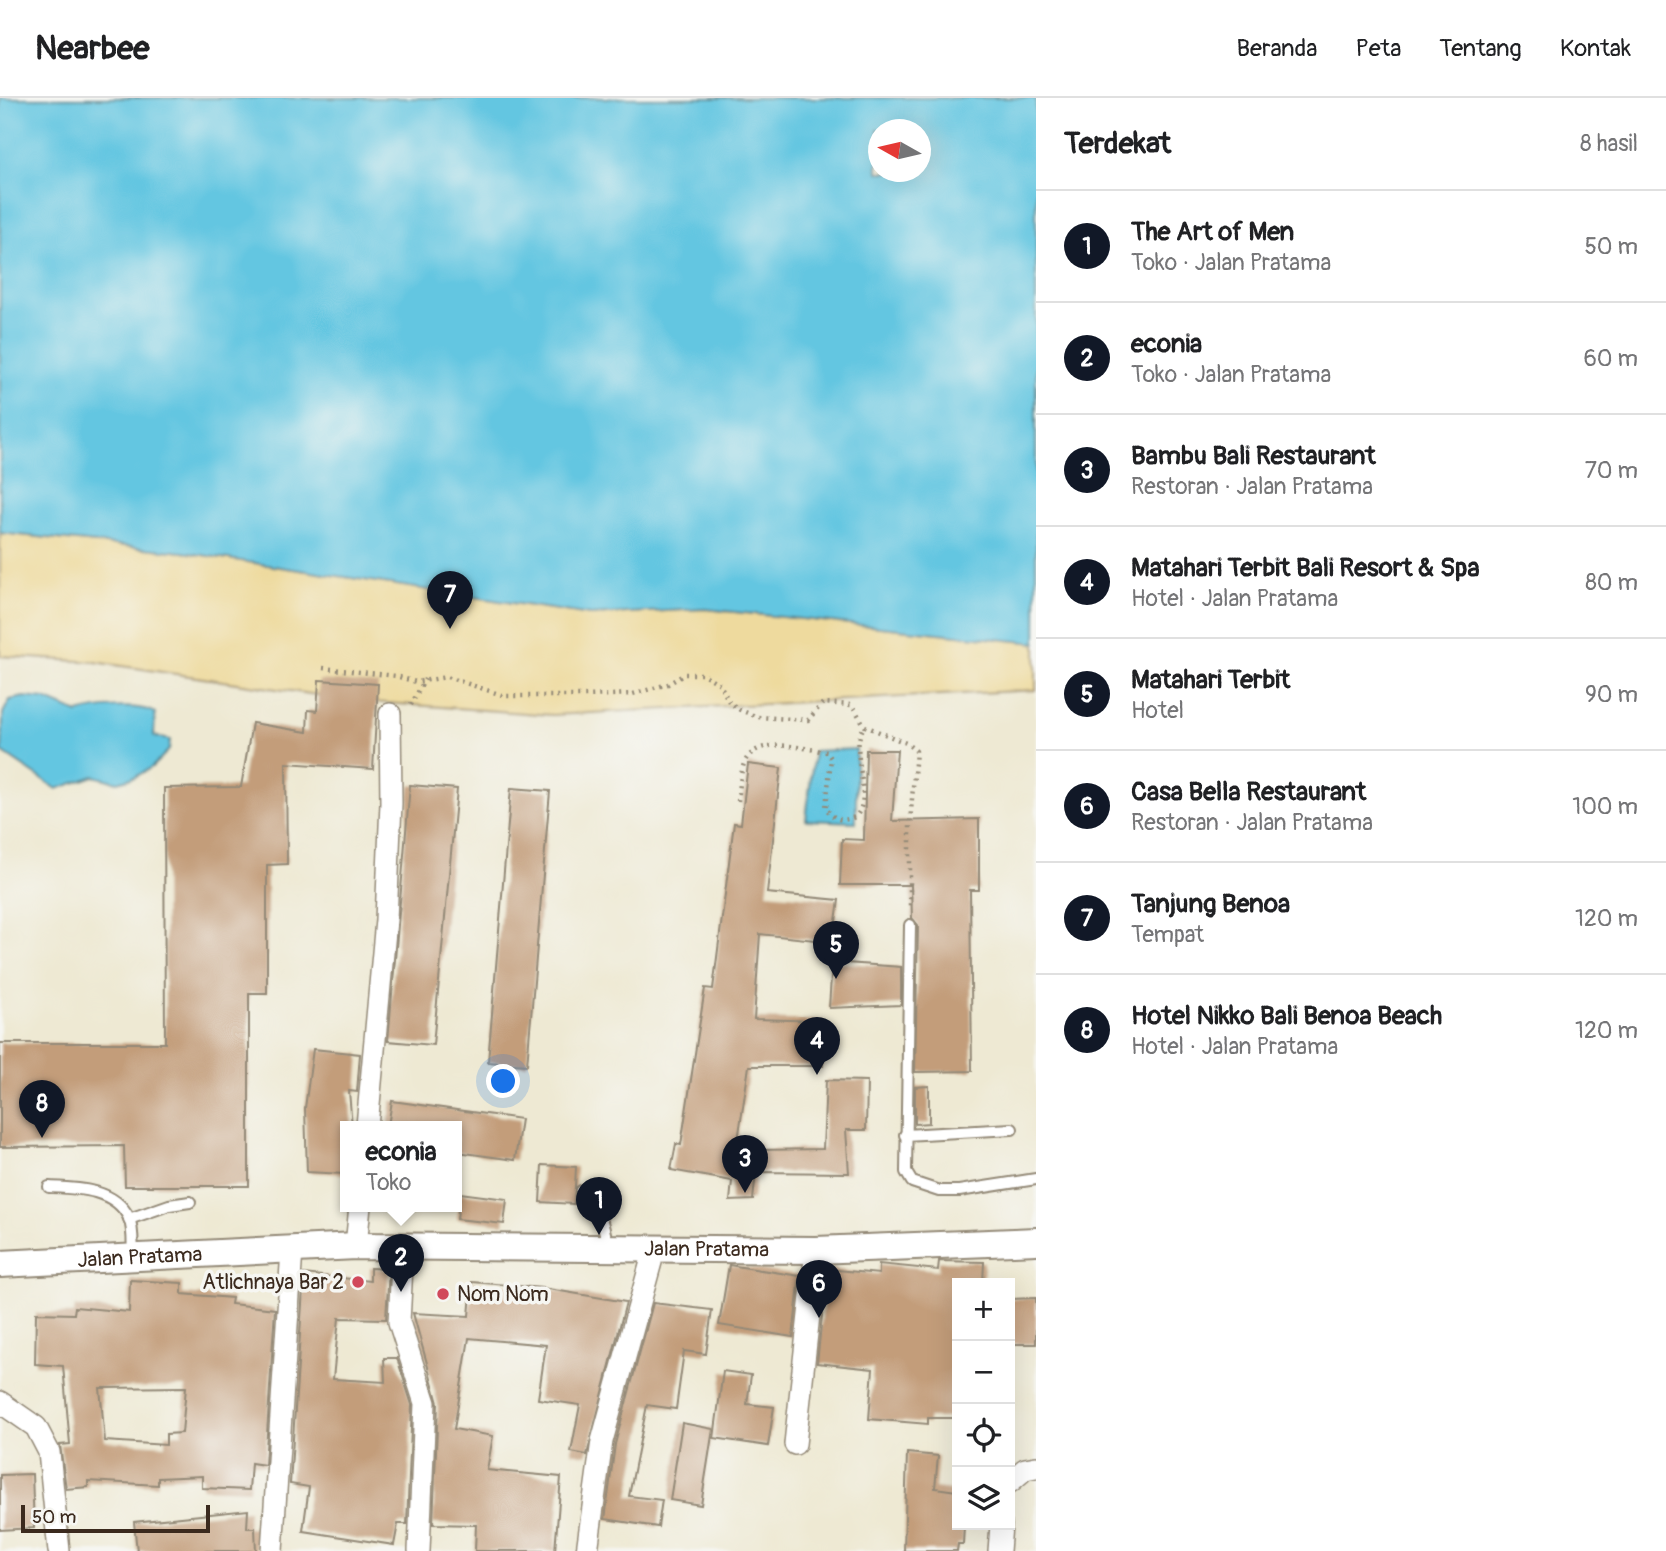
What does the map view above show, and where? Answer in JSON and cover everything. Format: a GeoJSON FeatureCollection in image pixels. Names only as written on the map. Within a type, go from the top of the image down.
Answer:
{"type":"FeatureCollection","features":[{"type":"Feature","properties":{"kind":"street"},"geometry":{"type":"LineString","coordinates":[[367,1121],[386,920],[391,803],[390,714]]}},
{"type":"Feature","properties":{"kind":"street"},"geometry":{"type":"LineString","coordinates":[[356,1246],[359,1212]]}},
{"type":"Feature","properties":{"kind":"street","name":"Jalan Pratama"},"geometry":{"type":"LineString","coordinates":[[0,1264],[356,1246],[610,1251],[816,1250],[1036,1241]]}},
{"type":"Feature","properties":{"kind":"street"},"geometry":{"type":"LineString","coordinates":[[403,1247],[399,1322],[425,1403],[419,1551]]}},
{"type":"Feature","properties":{"kind":"street"},"geometry":{"type":"LineString","coordinates":[[272,1551],[292,1250]]}},
{"type":"Feature","properties":{"kind":"street"},"geometry":{"type":"LineString","coordinates":[[795,1444],[816,1250]]}},
{"type":"Feature","properties":{"kind":"street"},"geometry":{"type":"LineString","coordinates":[[587,1551],[602,1441],[654,1251]]}},
{"type":"Feature","properties":{"kind":"street"},"geometry":{"type":"LineString","coordinates":[[0,1402],[36,1427],[49,1452],[59,1551]]}},
{"type":"Feature","properties":{"kind":"street"},"geometry":{"type":"LineString","coordinates":[[1015,1478],[1025,1469],[1036,1467]]}},
{"type":"Feature","properties":{"kind":"street"},"geometry":{"type":"LineString","coordinates":[[999,1551],[1001,1530]]}},
{"type":"Feature","properties":{"kind":"lane"},"geometry":{"type":"LineString","coordinates":[[910,925],[906,1172],[912,1182],[924,1188],[959,1191],[1036,1179]]}},
{"type":"Feature","properties":{"kind":"lane"},"geometry":{"type":"LineString","coordinates":[[905,1135],[1012,1129]]}},
{"type":"Feature","properties":{"kind":"lane"},"geometry":{"type":"LineString","coordinates":[[49,1187],[92,1189],[120,1208],[129,1219],[134,1258]]}},
{"type":"Feature","properties":{"kind":"lane"},"geometry":{"type":"LineString","coordinates":[[581,1191],[599,1210],[610,1251]]}},
{"type":"Feature","properties":{"kind":"lane"},"geometry":{"type":"LineString","coordinates":[[129,1219],[169,1205],[190,1202]]}},
{"type":"Feature","properties":{"kind":"path"},"geometry":{"type":"LineString","coordinates":[[323,668],[396,676],[407,681],[447,677],[505,696],[633,694],[668,684],[685,674],[703,674],[720,684],[729,702],[758,718],[808,720],[822,703],[852,705],[864,726],[906,743],[916,751],[910,823],[910,925]]}},
{"type":"Feature","properties":{"kind":"path"},"geometry":{"type":"LineString","coordinates":[[737,801],[746,759],[755,751],[774,746],[827,752],[831,758],[826,808],[835,819],[855,817],[863,804],[858,750],[864,726]]}},
{"type":"Feature","properties":{"kind":"sand"},"geometry":{"type":"Polygon","coordinates":[[[0,533],[183,552],[590,615],[705,609],[1036,643],[1036,690],[552,715],[357,701],[95,662],[0,656],[0,533]]]}},
{"type":"Feature","properties":{"kind":"water"},"geometry":{"type":"Polygon","coordinates":[[[0,98],[1036,98],[1036,643],[705,609],[590,615],[183,552],[0,533],[0,98]]]}},
{"type":"Feature","properties":{"kind":"water"},"geometry":{"type":"Polygon","coordinates":[[[24,697],[45,699],[78,713],[118,707],[148,710],[155,713],[154,736],[170,740],[169,750],[152,767],[135,777],[118,782],[94,776],[57,789],[2,752],[3,713],[10,700],[24,697]]]}},
{"type":"Feature","properties":{"kind":"water"},"geometry":{"type":"Polygon","coordinates":[[[856,749],[856,822],[806,820],[814,751],[856,749]]]}},
{"type":"Feature","properties":{"kind":"building"},"geometry":{"type":"Polygon","coordinates":[[[319,680],[378,684],[373,769],[286,763],[287,864],[267,865],[267,993],[249,993],[249,1186],[125,1186],[124,1146],[0,1147],[0,1043],[165,1043],[164,788],[241,787],[252,723],[307,732],[308,710],[317,711],[319,680]]]}},
{"type":"Feature","properties":{"kind":"building"},"geometry":{"type":"Polygon","coordinates":[[[866,750],[897,750],[892,821],[979,819],[979,890],[970,890],[972,1071],[915,1072],[918,925],[912,918],[911,885],[840,885],[842,839],[864,840],[866,750]]]}},
{"type":"Feature","properties":{"kind":"building"},"geometry":{"type":"Polygon","coordinates":[[[748,764],[781,768],[767,893],[839,900],[833,942],[760,934],[754,1019],[825,1021],[823,1066],[749,1066],[737,1147],[760,1144],[759,1150],[823,1149],[826,1080],[867,1081],[866,1130],[846,1130],[849,1173],[756,1172],[753,1200],[730,1201],[732,1181],[671,1170],[676,1144],[681,1145],[705,988],[713,989],[734,823],[741,824],[748,764]]]}},
{"type":"Feature","properties":{"kind":"building"},"geometry":{"type":"Polygon","coordinates":[[[410,785],[457,789],[433,1045],[388,1041],[410,785]]]}},
{"type":"Feature","properties":{"kind":"building"},"geometry":{"type":"Polygon","coordinates":[[[511,788],[550,791],[527,1065],[488,1062],[511,788]]]}},
{"type":"Feature","properties":{"kind":"building"},"geometry":{"type":"Polygon","coordinates":[[[832,962],[901,967],[901,1005],[829,1008],[832,962]]]}},
{"type":"Feature","properties":{"kind":"building"},"geometry":{"type":"Polygon","coordinates":[[[313,1049],[360,1054],[357,1092],[349,1091],[352,1121],[340,1121],[340,1174],[307,1172],[305,1108],[313,1049]]]}},
{"type":"Feature","properties":{"kind":"building"},"geometry":{"type":"Polygon","coordinates":[[[929,1086],[929,1123],[915,1124],[915,1087],[929,1086]]]}},
{"type":"Feature","properties":{"kind":"building"},"geometry":{"type":"Polygon","coordinates":[[[392,1101],[521,1119],[515,1160],[462,1153],[462,1121],[389,1121],[392,1101]]]}},
{"type":"Feature","properties":{"kind":"building"},"geometry":{"type":"Polygon","coordinates":[[[542,1165],[576,1167],[574,1204],[540,1202],[542,1165]]]}},
{"type":"Feature","properties":{"kind":"building"},"geometry":{"type":"Polygon","coordinates":[[[462,1193],[507,1199],[504,1224],[457,1219],[458,1212],[462,1212],[462,1193]]]}},
{"type":"Feature","properties":{"kind":"building"},"geometry":{"type":"Polygon","coordinates":[[[939,1261],[984,1262],[983,1278],[952,1278],[952,1418],[928,1418],[928,1424],[869,1419],[873,1369],[817,1363],[827,1269],[879,1274],[879,1264],[938,1270],[939,1261]]]}},
{"type":"Feature","properties":{"kind":"building"},"geometry":{"type":"Polygon","coordinates":[[[729,1265],[800,1276],[793,1337],[719,1325],[729,1265]]]}},
{"type":"Feature","properties":{"kind":"building"},"geometry":{"type":"Polygon","coordinates":[[[370,1268],[389,1269],[386,1319],[339,1318],[333,1379],[385,1382],[384,1358],[397,1358],[412,1405],[407,1524],[398,1524],[394,1545],[303,1531],[309,1487],[290,1484],[304,1274],[370,1281],[370,1268]]]}},
{"type":"Feature","properties":{"kind":"building"},"geometry":{"type":"Polygon","coordinates":[[[130,1280],[182,1283],[182,1294],[232,1298],[231,1304],[275,1309],[265,1465],[251,1463],[249,1490],[202,1488],[202,1476],[158,1478],[158,1485],[88,1481],[88,1487],[66,1489],[60,1445],[70,1444],[63,1366],[35,1364],[36,1313],[74,1314],[75,1307],[129,1312],[130,1280]],[[186,1387],[100,1388],[105,1441],[166,1445],[166,1434],[182,1433],[186,1387]]]}},
{"type":"Feature","properties":{"kind":"building"},"geometry":{"type":"Polygon","coordinates":[[[472,1282],[542,1288],[626,1302],[587,1455],[571,1452],[580,1405],[538,1399],[546,1345],[469,1338],[454,1429],[493,1436],[487,1470],[561,1477],[555,1551],[475,1551],[476,1525],[433,1524],[438,1403],[413,1313],[469,1316],[472,1282]]]}},
{"type":"Feature","properties":{"kind":"building"},"geometry":{"type":"Polygon","coordinates":[[[1036,1298],[1036,1344],[1015,1344],[1015,1299],[1036,1298]]]}},
{"type":"Feature","properties":{"kind":"building"},"geometry":{"type":"Polygon","coordinates":[[[653,1303],[712,1310],[706,1354],[684,1351],[676,1409],[647,1405],[629,1496],[662,1500],[658,1527],[605,1519],[615,1444],[653,1303]]]}},
{"type":"Feature","properties":{"kind":"building"},"geometry":{"type":"Polygon","coordinates":[[[723,1371],[751,1375],[747,1404],[774,1407],[768,1446],[714,1438],[723,1371]]]}},
{"type":"Feature","properties":{"kind":"building"},"geometry":{"type":"Polygon","coordinates":[[[682,1423],[713,1429],[701,1505],[670,1500],[682,1423]]]}},
{"type":"Feature","properties":{"kind":"building"},"geometry":{"type":"Polygon","coordinates":[[[907,1453],[938,1456],[935,1488],[952,1490],[952,1530],[964,1530],[963,1544],[958,1544],[957,1551],[904,1551],[907,1453]]]}},
{"type":"Feature","properties":{"kind":"building"},"geometry":{"type":"Polygon","coordinates":[[[32,1474],[34,1528],[0,1530],[0,1475],[32,1474]]]}},
{"type":"Feature","properties":{"kind":"building"},"geometry":{"type":"Polygon","coordinates":[[[248,1510],[247,1528],[255,1528],[256,1551],[137,1551],[134,1522],[248,1510]]]}},
{"type":"Feature","properties":{"kind":"place","name":"Tanjung Benoa"},"geometry":{"type":"Point","coordinates":[450,629]}},
{"type":"Feature","properties":{"kind":"place","name":"Matahari Terbit"},"geometry":{"type":"Point","coordinates":[836,979]}},
{"type":"Feature","properties":{"kind":"place","name":"Matahari Terbit Bali Resort & Spa"},"geometry":{"type":"Point","coordinates":[817,1075]}},
{"type":"Feature","properties":{"kind":"place","name":"Hotel Nikko Bali Benoa Beach"},"geometry":{"type":"Point","coordinates":[42,1138]}},
{"type":"Feature","properties":{"kind":"place","name":"Bambu Bali Restaurant"},"geometry":{"type":"Point","coordinates":[745,1193]}},
{"type":"Feature","properties":{"kind":"place","name":"The Art of Men"},"geometry":{"type":"Point","coordinates":[599,1235]}},
{"type":"Feature","properties":{"kind":"place","name":"Atlichnaya Bar 2"},"geometry":{"type":"Point","coordinates":[358,1282]}},
{"type":"Feature","properties":{"kind":"place","name":"econia"},"geometry":{"type":"Point","coordinates":[401,1292]}},
{"type":"Feature","properties":{"kind":"place","name":"Nom Nom"},"geometry":{"type":"Point","coordinates":[443,1294]}},
{"type":"Feature","properties":{"kind":"place","name":"Casa Bella Restaurant"},"geometry":{"type":"Point","coordinates":[819,1318]}}]}
